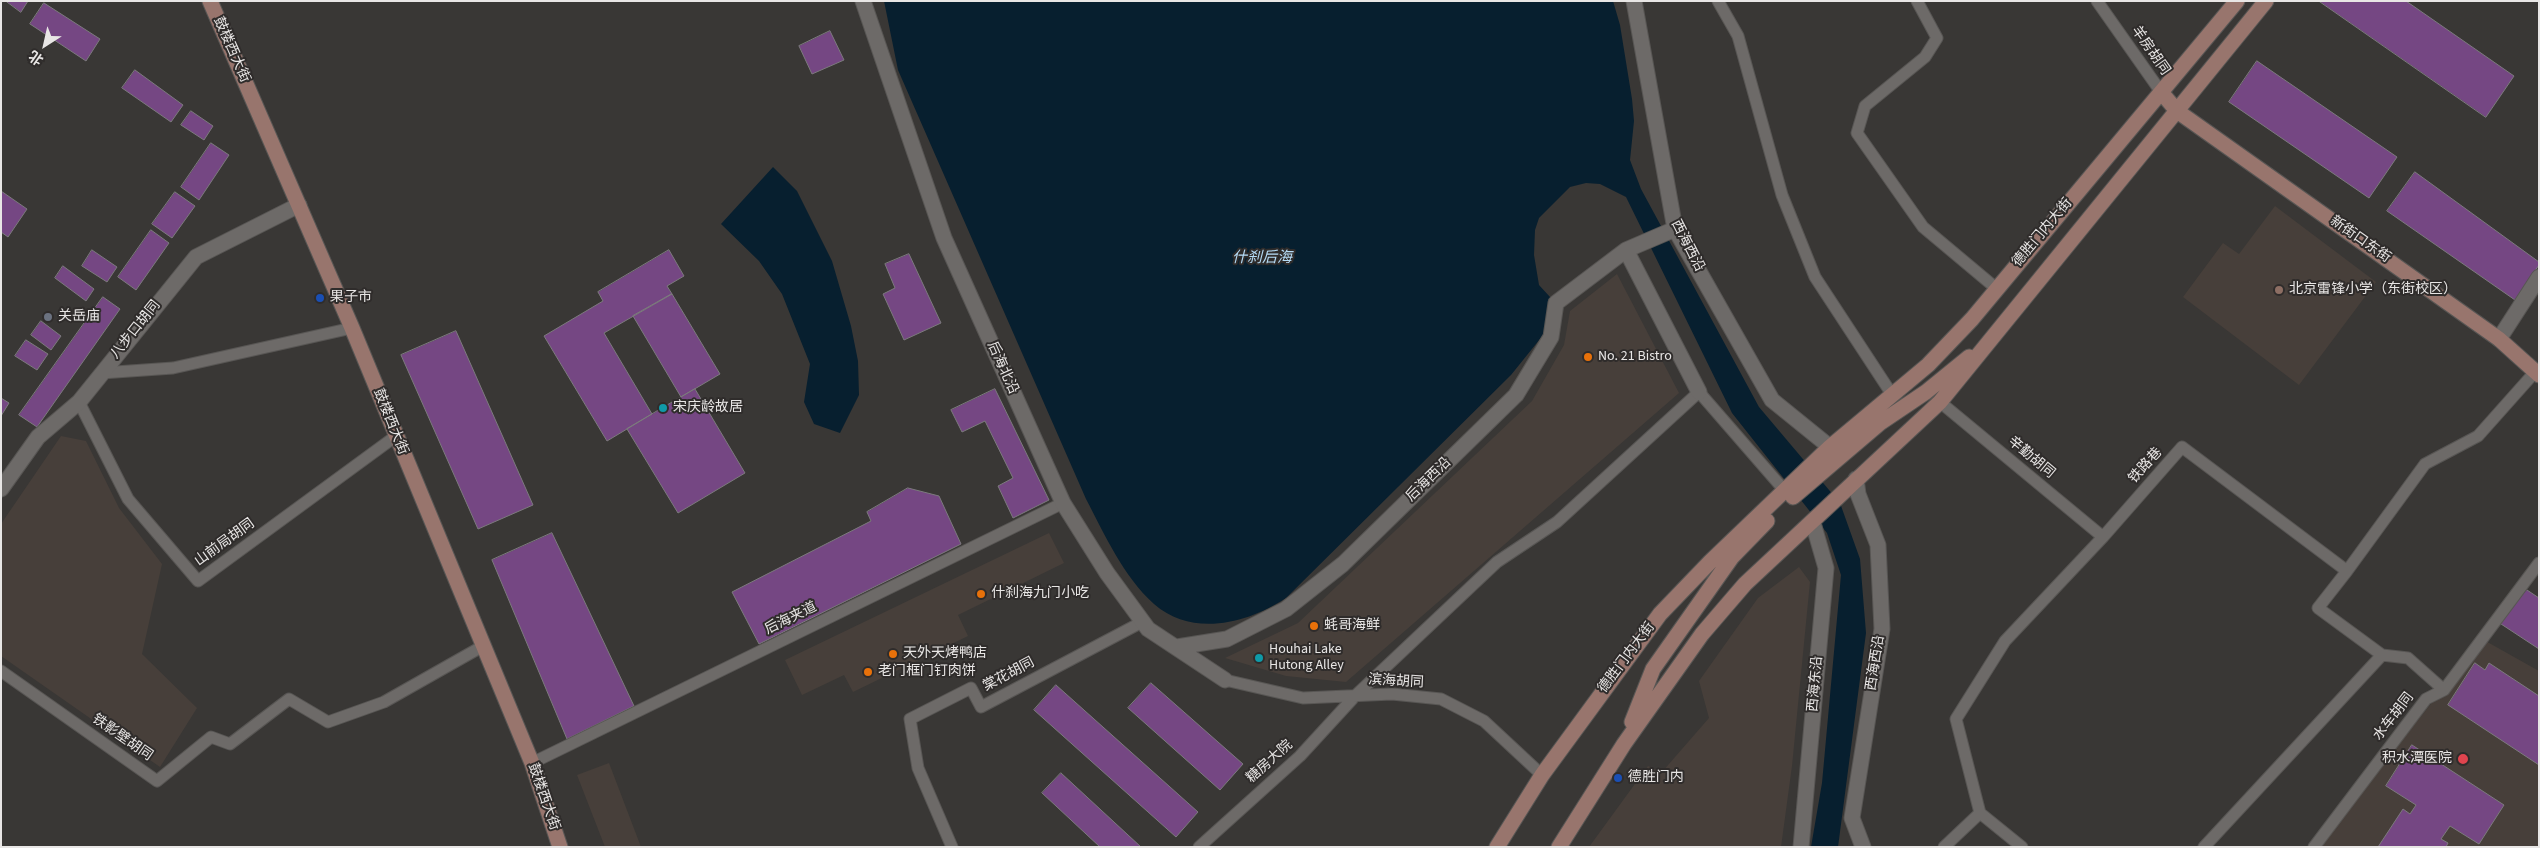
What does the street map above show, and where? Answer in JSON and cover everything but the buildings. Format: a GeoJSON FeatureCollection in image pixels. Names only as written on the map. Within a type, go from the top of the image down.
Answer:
{"type":"FeatureCollection","features":[{"type":"Feature","properties":{"kind":"main road","name":"鼓楼西大街"},"geometry":{"type":"LineString","coordinates":[[210,1],[352,328],[532,763],[560,847]]}},
{"type":"Feature","properties":{"kind":"main road","name":"德胜门内大街"},"geometry":{"type":"LineString","coordinates":[[1836,451],[1928,365],[1972,319],[2237,1]]}},
{"type":"Feature","properties":{"kind":"main road","name":"德胜门内大街"},"geometry":{"type":"LineString","coordinates":[[1559,847],[1624,744],[1702,634],[1745,584],[1813,523],[1856,479],[1940,402],[2266,1]]}},
{"type":"Feature","properties":{"kind":"main road","name":"新街口东街"},"geometry":{"type":"LineString","coordinates":[[2161,92],[2177,111],[2499,339],[2537,374]]}},
{"type":"Feature","properties":{"kind":"main road","name":"德胜门内大街"},"geometry":{"type":"LineString","coordinates":[[1836,451],[1926,392],[1997,334]]}},
{"type":"Feature","properties":{"kind":"main road"},"geometry":{"type":"LineString","coordinates":[[1788,495],[1836,451]]}},
{"type":"Feature","properties":{"kind":"main road","name":"德胜门内大街"},"geometry":{"type":"LineString","coordinates":[[1624,744],[1653,669],[1732,557],[1788,495]]}},
{"type":"Feature","properties":{"kind":"main road","name":"德胜门内大街"},"geometry":{"type":"LineString","coordinates":[[1497,847],[1542,775],[1660,614],[1710,562],[1788,495]]}},
{"type":"Feature","properties":{"kind":"street","name":"后海北沿"},"geometry":{"type":"LineString","coordinates":[[862,1],[944,238],[1062,503],[1107,573],[1148,629],[1225,680]]}},
{"type":"Feature","properties":{"kind":"street","name":"西海西沿"},"geometry":{"type":"LineString","coordinates":[[1634,1],[1675,229],[1772,400],[1836,451]]}},
{"type":"Feature","properties":{"kind":"street","name":"八步口胡同"},"geometry":{"type":"LineString","coordinates":[[1,489],[38,437],[79,402],[196,257],[298,205]]}},
{"type":"Feature","properties":{"kind":"street","name":"后海西沿"},"geometry":{"type":"LineString","coordinates":[[1177,647],[1226,639],[1269,618],[1286,609],[1343,564],[1516,395],[1551,337],[1556,303],[1626,250],[1675,229]]}},
{"type":"Feature","properties":{"kind":"street"},"geometry":{"type":"LineString","coordinates":[[1626,250],[1699,392]]}},
{"type":"Feature","properties":{"kind":"street"},"geometry":{"type":"LineString","coordinates":[[2499,339],[2539,277]]}},
{"type":"Feature","properties":{"kind":"street","name":"西海西沿"},"geometry":{"type":"LineString","coordinates":[[1856,479],[1858,494],[1878,546],[1882,629],[1852,818],[1863,847]]}},
{"type":"Feature","properties":{"kind":"street","name":"西海东沿"},"geometry":{"type":"LineString","coordinates":[[1801,847],[1826,568],[1813,523]]}},
{"type":"Feature","properties":{"kind":"lane"},"geometry":{"type":"LineString","coordinates":[[1718,1],[1738,36],[1782,195],[1815,277],[1893,396]]}},
{"type":"Feature","properties":{"kind":"lane"},"geometry":{"type":"LineString","coordinates":[[1917,1],[1937,38],[1925,57],[1866,106],[1857,133],[1923,227],[1997,289]]}},
{"type":"Feature","properties":{"kind":"lane","name":"羊房胡同"},"geometry":{"type":"LineString","coordinates":[[2097,1],[2161,92]]}},
{"type":"Feature","properties":{"kind":"lane"},"geometry":{"type":"LineString","coordinates":[[101,373],[173,368],[352,328]]}},
{"type":"Feature","properties":{"kind":"lane"},"geometry":{"type":"LineString","coordinates":[[2444,690],[2408,658],[2382,655],[2318,608],[2424,464],[2478,436],[2537,374]]}},
{"type":"Feature","properties":{"kind":"lane"},"geometry":{"type":"LineString","coordinates":[[1699,392],[1788,495]]}},
{"type":"Feature","properties":{"kind":"lane","name":"糖房大院"},"geometry":{"type":"LineString","coordinates":[[1199,847],[1300,756],[1356,695],[1497,562],[1557,522],[1699,392]]}},
{"type":"Feature","properties":{"kind":"lane","name":"山前局胡同"},"geometry":{"type":"LineString","coordinates":[[79,402],[128,499],[198,581],[396,436]]}},
{"type":"Feature","properties":{"kind":"lane","name":"辛勤胡同"},"geometry":{"type":"LineString","coordinates":[[1940,402],[2103,537]]}},
{"type":"Feature","properties":{"kind":"lane","name":"铁路巷"},"geometry":{"type":"LineString","coordinates":[[1980,813],[1956,719],[2005,641],[2103,537],[2182,447],[2347,571]]}},
{"type":"Feature","properties":{"kind":"lane","name":"后海夹道"},"geometry":{"type":"LineString","coordinates":[[532,763],[1062,503]]}},
{"type":"Feature","properties":{"kind":"lane","name":"水车胡同"},"geometry":{"type":"LineString","coordinates":[[2314,847],[2426,699],[2444,690],[2539,563]]}},
{"type":"Feature","properties":{"kind":"lane","name":"棠花胡同"},"geometry":{"type":"LineString","coordinates":[[952,847],[918,768],[910,719],[971,688],[981,707],[1144,622]]}},
{"type":"Feature","properties":{"kind":"lane","name":"铁影壁胡同"},"geometry":{"type":"LineString","coordinates":[[1,671],[157,781],[211,737],[230,744],[289,699],[328,722],[384,702],[483,646]]}},
{"type":"Feature","properties":{"kind":"lane"},"geometry":{"type":"LineString","coordinates":[[2204,847],[2382,655]]}},
{"type":"Feature","properties":{"kind":"lane","name":"滨海胡同"},"geometry":{"type":"LineString","coordinates":[[1225,680],[1303,698],[1392,694],[1442,699],[1484,721],[1542,775]]}},
{"type":"Feature","properties":{"kind":"lane"},"geometry":{"type":"LineString","coordinates":[[1944,847],[1980,813],[2022,847]]}},
{"type":"Feature","properties":{"kind":"shaded area","name":"北京雷锋小学（东街校区）"},"geometry":{"type":"Polygon","coordinates":[[[2275,206],[2376,282],[2299,385],[2183,297],[2223,243],[2239,254],[2275,206]]]}},
{"type":"Feature","properties":{"kind":"shaded area"},"geometry":{"type":"Polygon","coordinates":[[[1617,274],[1679,393],[1346,682],[1286,676],[1225,658],[1298,623],[1532,401],[1564,345],[1570,311],[1617,274]]]}},
{"type":"Feature","properties":{"kind":"shaded area"},"geometry":{"type":"Polygon","coordinates":[[[61,436],[86,441],[119,508],[162,564],[142,654],[197,708],[160,767],[1,656],[1,524],[61,436]]]}},
{"type":"Feature","properties":{"kind":"shaded area"},"geometry":{"type":"Polygon","coordinates":[[[1049,533],[1064,563],[958,615],[968,636],[853,692],[844,675],[802,695],[785,660],[1049,533]]]}},
{"type":"Feature","properties":{"kind":"shaded area"},"geometry":{"type":"Polygon","coordinates":[[[1799,567],[1810,582],[1792,766],[1781,847],[1589,847],[1648,766],[1662,772],[1709,718],[1699,681],[1758,598],[1799,567]]]}},
{"type":"Feature","properties":{"kind":"shaded area","name":"积水潭医院"},"geometry":{"type":"Polygon","coordinates":[[[2482,639],[2539,671],[2539,847],[2318,847],[2482,639]]]}},
{"type":"Feature","properties":{"kind":"shaded area"},"geometry":{"type":"Polygon","coordinates":[[[609,763],[641,847],[605,847],[577,775],[609,763]]]}},
{"type":"Feature","properties":{"kind":"water","name":"什刹后海"},"geometry":{"type":"Polygon","coordinates":[[[884,1],[1613,1],[1620,25],[1632,99],[1634,121],[1630,160],[1641,189],[1759,407],[1840,503],[1860,559],[1866,633],[1838,847],[1811,847],[1822,783],[1841,575],[1827,533],[1732,413],[1626,197],[1600,184],[1586,183],[1570,187],[1539,218],[1535,230],[1534,255],[1539,285],[1550,297],[1549,321],[1544,334],[1511,375],[1286,598],[1271,607],[1238,620],[1203,624],[1186,621],[1169,615],[1154,604],[1133,581],[1108,541],[1086,499],[898,70],[884,1]]]}},
{"type":"Feature","properties":{"kind":"water"},"geometry":{"type":"Polygon","coordinates":[[[773,167],[797,191],[832,261],[851,326],[858,361],[859,395],[840,433],[814,424],[804,402],[810,364],[782,294],[759,261],[721,224],[773,167]]]}},
{"type":"Feature","properties":{"kind":"place","name":"北京雷锋小学（东街校区）"},"geometry":{"type":"Point","coordinates":[2279,290]}},
{"type":"Feature","properties":{"kind":"place","name":"果子市"},"geometry":{"type":"Point","coordinates":[320,298]}},
{"type":"Feature","properties":{"kind":"place","name":"关岳庙"},"geometry":{"type":"Point","coordinates":[48,317]}},
{"type":"Feature","properties":{"kind":"place","name":"No. 21 Bistro"},"geometry":{"type":"Point","coordinates":[1588,357]}},
{"type":"Feature","properties":{"kind":"place","name":"宋庆龄故居"},"geometry":{"type":"Point","coordinates":[663,408]}},
{"type":"Feature","properties":{"kind":"place","name":"什刹海九门小吃"},"geometry":{"type":"Point","coordinates":[981,594]}},
{"type":"Feature","properties":{"kind":"place","name":"蚝哥海鲜"},"geometry":{"type":"Point","coordinates":[1314,626]}},
{"type":"Feature","properties":{"kind":"place","name":"天外天烤鸭店"},"geometry":{"type":"Point","coordinates":[893,654]}},
{"type":"Feature","properties":{"kind":"place","name":"Houhai Lake Hutong Alley"},"geometry":{"type":"Point","coordinates":[1259,658]}},
{"type":"Feature","properties":{"kind":"place","name":"老门框门钉肉饼"},"geometry":{"type":"Point","coordinates":[868,672]}},
{"type":"Feature","properties":{"kind":"place","name":"积水潭医院"},"geometry":{"type":"Point","coordinates":[2463,759]}},
{"type":"Feature","properties":{"kind":"place","name":"德胜门内"},"geometry":{"type":"Point","coordinates":[1618,778]}}]}
